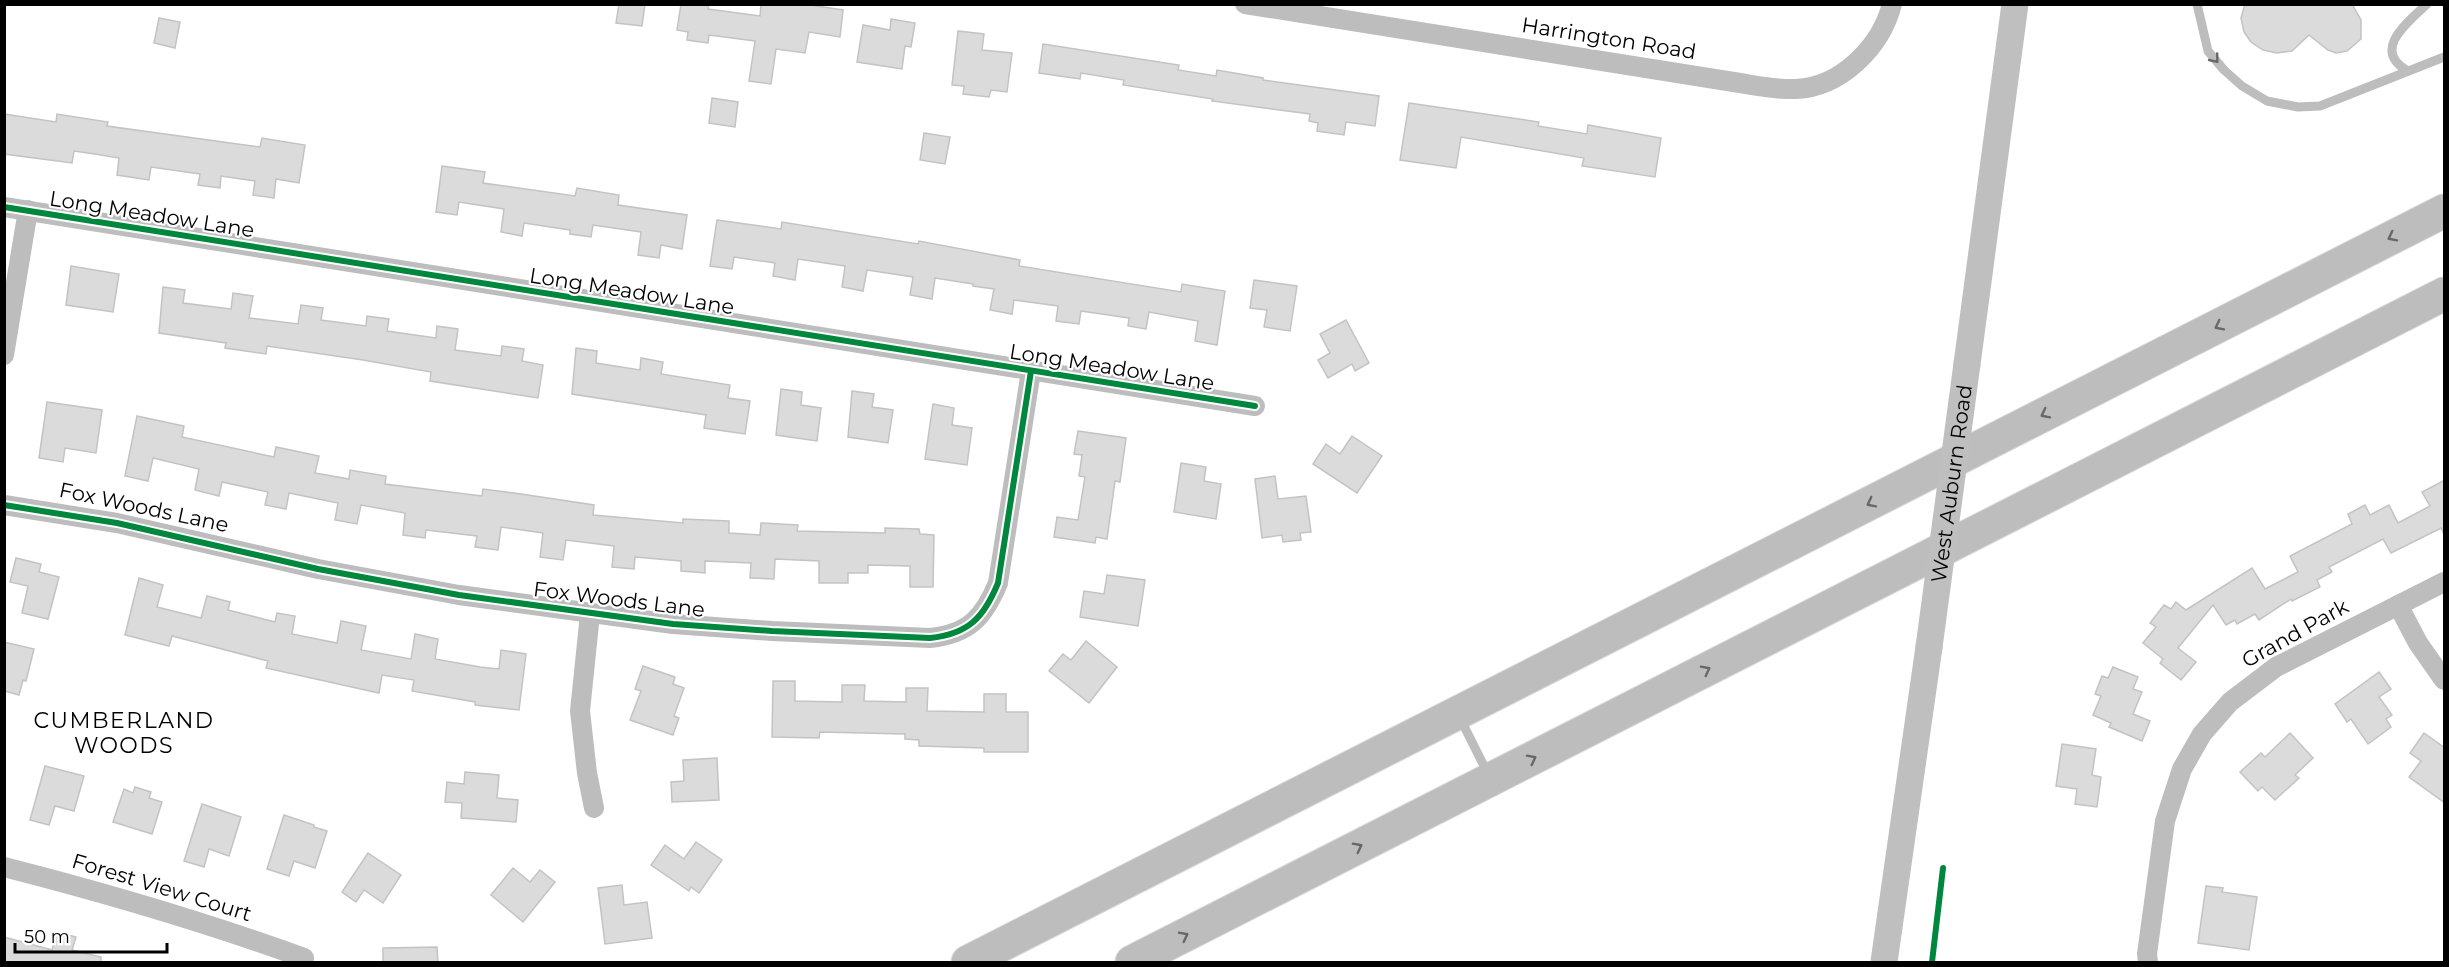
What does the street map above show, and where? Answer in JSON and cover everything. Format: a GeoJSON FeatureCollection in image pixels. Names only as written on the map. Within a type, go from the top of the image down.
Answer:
{"type":"FeatureCollection","features":[{"type":"Feature","properties":{"kind":"highway"},"geometry":{"type":"LineString","coordinates":[[968,963],[2445,211]]}},
{"type":"Feature","properties":{"kind":"highway"},"geometry":{"type":"LineString","coordinates":[[1132,963],[2445,294]]}},
{"type":"Feature","properties":{"kind":"main road","name":"West Auburn Road"},"geometry":{"type":"LineString","coordinates":[[1884,963],[1929,647],[2015,4]]}},
{"type":"Feature","properties":{"kind":"street","name":"Harrington Road"},"geometry":{"type":"LineString","coordinates":[[1245,4],[1749,84],[1798,89],[1835,78],[1852,66],[1880,36],[1892,4]]}},
{"type":"Feature","properties":{"kind":"street","name":"Long Meadow Lane"},"geometry":{"type":"LineString","coordinates":[[4,207],[1255,406]]}},
{"type":"Feature","properties":{"kind":"street"},"geometry":{"type":"LineString","coordinates":[[4,355],[28,210]]}},
{"type":"Feature","properties":{"kind":"street","name":"Fox Woods Lane"},"geometry":{"type":"LineString","coordinates":[[4,504],[117,523],[390,583],[590,614],[673,624],[771,631],[930,638],[951,636],[970,626],[985,609],[998,582],[1031,371]]}},
{"type":"Feature","properties":{"kind":"street","name":"Grand Park"},"geometry":{"type":"LineString","coordinates":[[2148,963],[2147,954],[2165,821],[2182,769],[2202,734],[2230,702],[2276,667],[2445,582]]}},
{"type":"Feature","properties":{"kind":"street"},"geometry":{"type":"LineString","coordinates":[[2398,605],[2418,644],[2445,680]]}},
{"type":"Feature","properties":{"kind":"street"},"geometry":{"type":"LineString","coordinates":[[590,614],[580,711],[582,739],[594,808]]}},
{"type":"Feature","properties":{"kind":"street","name":"Forest View Court"},"geometry":{"type":"LineString","coordinates":[[4,867],[134,902],[238,934],[304,958]]}},
{"type":"Feature","properties":{"kind":"lane"},"geometry":{"type":"LineString","coordinates":[[2198,4],[2208,51],[2242,86],[2267,101],[2298,107],[2320,106],[2445,57]]}},
{"type":"Feature","properties":{"kind":"lane"},"geometry":{"type":"LineString","coordinates":[[2408,71],[2396,64],[2392,57],[2393,42],[2406,24],[2427,4]]}},
{"type":"Feature","properties":{"kind":"lane"},"geometry":{"type":"LineString","coordinates":[[1457,713],[1491,780]]}},
{"type":"Feature","properties":{"kind":"building"},"geometry":{"type":"Polygon","coordinates":[[[619,4],[645,4],[642,26],[616,23],[619,4]]]}},
{"type":"Feature","properties":{"kind":"building"},"geometry":{"type":"Polygon","coordinates":[[[681,4],[709,4],[708,9],[760,16],[761,4],[803,4],[843,10],[840,37],[809,32],[805,53],[776,49],[771,84],[749,81],[755,41],[709,35],[708,43],[687,40],[688,32],[677,30],[681,4]]]}},
{"type":"Feature","properties":{"kind":"building"},"geometry":{"type":"Polygon","coordinates":[[[2245,4],[2352,4],[2361,20],[2361,39],[2347,51],[2336,53],[2328,50],[2309,35],[2292,51],[2277,53],[2263,50],[2251,42],[2244,32],[2241,18],[2245,4]]]}},
{"type":"Feature","properties":{"kind":"building"},"geometry":{"type":"Polygon","coordinates":[[[159,18],[180,22],[175,48],[154,43],[159,18]]]}},
{"type":"Feature","properties":{"kind":"building"},"geometry":{"type":"Polygon","coordinates":[[[891,19],[915,23],[911,47],[905,46],[902,69],[857,62],[863,25],[890,30],[891,19]]]}},
{"type":"Feature","properties":{"kind":"building"},"geometry":{"type":"Polygon","coordinates":[[[958,31],[984,34],[982,50],[1012,53],[1007,92],[991,90],[989,97],[963,94],[964,86],[952,85],[958,31]]]}},
{"type":"Feature","properties":{"kind":"building"},"geometry":{"type":"Polygon","coordinates":[[[1043,44],[1179,65],[1178,70],[1216,76],[1217,70],[1263,78],[1263,80],[1379,96],[1375,126],[1346,122],[1344,135],[1317,131],[1318,123],[1309,121],[1310,114],[1212,101],[1213,99],[1123,85],[1124,80],[1081,73],[1080,79],[1039,73],[1043,44]]]}},
{"type":"Feature","properties":{"kind":"building"},"geometry":{"type":"Polygon","coordinates":[[[712,98],[738,102],[735,127],[709,123],[712,98]]]}},
{"type":"Feature","properties":{"kind":"building"},"geometry":{"type":"Polygon","coordinates":[[[1409,103],[1539,122],[1538,126],[1587,134],[1588,125],[1661,138],[1655,177],[1582,166],[1584,158],[1461,137],[1456,168],[1400,160],[1409,103]]]}},
{"type":"Feature","properties":{"kind":"building"},"geometry":{"type":"Polygon","coordinates":[[[4,114],[56,122],[57,114],[108,122],[107,126],[260,147],[262,138],[305,145],[299,183],[276,179],[274,198],[253,195],[255,181],[221,176],[220,188],[198,185],[200,174],[151,167],[149,180],[117,175],[119,158],[95,154],[74,151],[72,163],[4,154],[4,114]]]}},
{"type":"Feature","properties":{"kind":"building"},"geometry":{"type":"Polygon","coordinates":[[[924,133],[950,137],[945,164],[920,160],[924,133]]]}},
{"type":"Feature","properties":{"kind":"building"},"geometry":{"type":"Polygon","coordinates":[[[442,166],[485,172],[483,183],[575,196],[577,188],[619,195],[618,205],[687,215],[682,249],[661,245],[659,258],[638,255],[641,232],[593,225],[591,237],[570,234],[570,230],[524,223],[522,236],[501,232],[504,209],[459,202],[457,215],[436,212],[442,166]]]}},
{"type":"Feature","properties":{"kind":"building"},"geometry":{"type":"Polygon","coordinates":[[[717,220],[781,229],[782,222],[918,244],[919,241],[1020,260],[1019,266],[1181,292],[1182,284],[1225,291],[1217,345],[1195,341],[1198,321],[1149,312],[1146,329],[1128,326],[1129,318],[1081,311],[1079,324],[1056,321],[1058,306],[1014,300],[1012,314],[990,310],[994,289],[935,278],[932,299],[910,295],[913,277],[867,270],[863,291],[842,287],[845,266],[798,259],[795,280],[773,276],[775,263],[734,257],[732,269],[710,266],[717,220]]]}},
{"type":"Feature","properties":{"kind":"building"},"geometry":{"type":"Polygon","coordinates":[[[71,266],[119,274],[113,312],[66,305],[71,266]]]}},
{"type":"Feature","properties":{"kind":"building"},"geometry":{"type":"Polygon","coordinates":[[[1254,280],[1297,286],[1290,331],[1264,327],[1267,310],[1250,308],[1254,280]]]}},
{"type":"Feature","properties":{"kind":"building"},"geometry":{"type":"Polygon","coordinates":[[[163,287],[185,290],[183,303],[231,309],[233,293],[253,296],[249,318],[298,324],[301,305],[323,308],[321,320],[366,326],[367,316],[389,319],[387,331],[436,338],[437,326],[458,329],[455,350],[501,356],[502,346],[524,349],[522,361],[543,365],[538,398],[430,381],[431,372],[363,360],[267,346],[266,354],[225,348],[226,343],[159,333],[163,287]]]}},
{"type":"Feature","properties":{"kind":"building"},"geometry":{"type":"Polygon","coordinates":[[[1346,320],[1369,363],[1355,371],[1352,364],[1328,378],[1318,360],[1330,353],[1320,334],[1346,320]]]}},
{"type":"Feature","properties":{"kind":"building"},"geometry":{"type":"Polygon","coordinates":[[[576,348],[597,351],[596,363],[640,370],[641,358],[663,362],[661,374],[730,385],[728,398],[750,401],[745,434],[704,428],[706,415],[572,394],[576,348]]]}},
{"type":"Feature","properties":{"kind":"building"},"geometry":{"type":"Polygon","coordinates":[[[781,389],[802,392],[801,405],[821,408],[817,441],[776,435],[781,389]]]}},
{"type":"Feature","properties":{"kind":"building"},"geometry":{"type":"Polygon","coordinates":[[[852,391],[874,394],[872,407],[893,410],[888,443],[848,437],[852,391]]]}},
{"type":"Feature","properties":{"kind":"building"},"geometry":{"type":"Polygon","coordinates":[[[47,402],[102,410],[96,453],[65,448],[63,462],[39,458],[47,402]]]}},
{"type":"Feature","properties":{"kind":"building"},"geometry":{"type":"Polygon","coordinates":[[[933,404],[954,408],[952,425],[972,428],[967,465],[925,459],[933,404]]]}},
{"type":"Feature","properties":{"kind":"building"},"geometry":{"type":"Polygon","coordinates":[[[137,416],[184,426],[182,437],[274,457],[276,447],[319,456],[315,473],[349,479],[350,470],[386,476],[385,484],[482,496],[483,489],[594,505],[593,515],[683,523],[683,519],[729,521],[729,533],[760,535],[761,523],[798,525],[797,531],[885,533],[885,528],[919,529],[920,534],[934,535],[933,587],[910,587],[910,566],[868,565],[868,573],[848,573],[848,583],[819,583],[819,561],[775,559],[774,579],[750,578],[751,563],[705,561],[705,573],[681,571],[681,561],[635,557],[634,569],[612,567],[614,546],[566,540],[563,560],[540,557],[543,533],[501,527],[498,550],[475,547],[477,536],[426,530],[425,538],[403,535],[405,513],[361,505],[357,524],[335,520],[338,503],[289,493],[286,509],[265,505],[268,492],[222,482],[219,496],[195,490],[199,469],[153,458],[148,481],[125,476],[137,416]]]}},
{"type":"Feature","properties":{"kind":"building"},"geometry":{"type":"Polygon","coordinates":[[[1078,431],[1126,438],[1120,482],[1115,481],[1107,539],[1096,537],[1095,543],[1054,537],[1057,517],[1078,520],[1085,477],[1079,476],[1082,455],[1074,454],[1078,431]]]}},
{"type":"Feature","properties":{"kind":"building"},"geometry":{"type":"Polygon","coordinates":[[[1352,436],[1382,456],[1357,493],[1313,464],[1326,444],[1340,454],[1352,436]]]}},
{"type":"Feature","properties":{"kind":"building"},"geometry":{"type":"Polygon","coordinates":[[[1181,463],[1206,467],[1204,481],[1221,484],[1216,519],[1174,512],[1181,463]]]}},
{"type":"Feature","properties":{"kind":"building"},"geometry":{"type":"Polygon","coordinates":[[[1275,476],[1278,499],[1306,496],[1311,532],[1300,533],[1301,540],[1283,542],[1282,535],[1262,538],[1255,479],[1275,476]]]}},
{"type":"Feature","properties":{"kind":"building"},"geometry":{"type":"Polygon","coordinates":[[[2445,480],[2445,536],[2441,528],[2391,553],[2383,539],[2329,567],[2332,572],[2317,580],[2320,587],[2292,601],[2291,599],[2259,620],[2255,614],[2237,624],[2235,620],[2226,625],[2213,605],[2178,648],[2196,662],[2181,680],[2160,663],[2163,659],[2143,643],[2156,627],[2150,623],[2164,605],[2171,609],[2176,602],[2186,610],[2252,568],[2265,589],[2298,572],[2290,556],[2352,524],[2348,514],[2365,505],[2370,515],[2389,505],[2398,523],[2430,506],[2422,492],[2445,480]]]}},
{"type":"Feature","properties":{"kind":"building"},"geometry":{"type":"Polygon","coordinates":[[[16,558],[41,564],[39,572],[59,577],[48,619],[22,613],[28,586],[10,582],[16,558]]]}},
{"type":"Feature","properties":{"kind":"building"},"geometry":{"type":"Polygon","coordinates":[[[1107,575],[1145,580],[1138,626],[1080,617],[1084,591],[1104,594],[1107,575]]]}},
{"type":"Feature","properties":{"kind":"building"},"geometry":{"type":"Polygon","coordinates":[[[139,578],[163,585],[157,607],[201,618],[207,596],[230,602],[228,610],[275,622],[277,613],[295,616],[292,634],[337,643],[341,621],[366,626],[361,650],[411,659],[415,634],[438,639],[435,659],[499,669],[501,650],[526,654],[519,710],[475,705],[475,702],[412,691],[414,680],[382,675],[379,693],[266,668],[268,661],[172,636],[169,646],[125,635],[139,578]]]}},
{"type":"Feature","properties":{"kind":"building"},"geometry":{"type":"Polygon","coordinates":[[[1086,641],[1117,667],[1089,703],[1049,671],[1063,654],[1071,660],[1086,641]]]}},
{"type":"Feature","properties":{"kind":"building"},"geometry":{"type":"Polygon","coordinates":[[[4,642],[34,649],[26,681],[23,680],[19,695],[4,691],[4,642]]]}},
{"type":"Feature","properties":{"kind":"building"},"geometry":{"type":"Polygon","coordinates":[[[643,666],[675,677],[673,684],[684,688],[674,716],[679,718],[673,735],[630,720],[641,691],[635,689],[643,666]]]}},
{"type":"Feature","properties":{"kind":"building"},"geometry":{"type":"Polygon","coordinates":[[[2113,667],[2138,677],[2133,689],[2142,692],[2133,714],[2150,721],[2142,741],[2109,727],[2111,723],[2093,715],[2101,696],[2095,694],[2102,676],[2108,678],[2113,667]]]}},
{"type":"Feature","properties":{"kind":"building"},"geometry":{"type":"Polygon","coordinates":[[[2379,672],[2391,689],[2379,697],[2392,715],[2386,719],[2391,727],[2368,744],[2351,719],[2347,722],[2335,704],[2379,672]]]}},
{"type":"Feature","properties":{"kind":"building"},"geometry":{"type":"Polygon","coordinates":[[[773,681],[795,681],[795,701],[842,702],[842,685],[865,685],[864,701],[906,702],[906,688],[928,688],[927,711],[984,712],[984,694],[1006,694],[1006,712],[1028,712],[1028,752],[984,752],[984,748],[919,746],[919,740],[905,739],[905,734],[820,732],[819,738],[772,737],[773,681]]]}},
{"type":"Feature","properties":{"kind":"building"},"geometry":{"type":"Polygon","coordinates":[[[2290,733],[2313,758],[2295,775],[2299,778],[2275,800],[2262,787],[2258,791],[2240,772],[2261,753],[2265,757],[2290,733]]]}},
{"type":"Feature","properties":{"kind":"building"},"geometry":{"type":"Polygon","coordinates":[[[2424,733],[2445,748],[2445,803],[2409,777],[2421,761],[2410,753],[2424,733]]]}},
{"type":"Feature","properties":{"kind":"building"},"geometry":{"type":"Polygon","coordinates":[[[2062,744],[2096,749],[2092,775],[2101,777],[2097,807],[2075,804],[2077,789],[2056,786],[2062,744]]]}},
{"type":"Feature","properties":{"kind":"building"},"geometry":{"type":"Polygon","coordinates":[[[717,758],[719,800],[672,802],[671,782],[684,781],[683,760],[717,758]]]}},
{"type":"Feature","properties":{"kind":"building"},"geometry":{"type":"Polygon","coordinates":[[[45,766],[84,776],[74,811],[55,806],[49,825],[30,820],[45,766]]]}},
{"type":"Feature","properties":{"kind":"building"},"geometry":{"type":"Polygon","coordinates":[[[465,772],[499,775],[497,798],[518,800],[516,822],[461,818],[462,803],[445,802],[447,782],[464,784],[465,772]]]}},
{"type":"Feature","properties":{"kind":"building"},"geometry":{"type":"Polygon","coordinates":[[[135,787],[151,792],[149,798],[162,802],[152,834],[113,822],[124,789],[133,793],[135,787]]]}},
{"type":"Feature","properties":{"kind":"building"},"geometry":{"type":"Polygon","coordinates":[[[202,804],[241,817],[229,856],[209,849],[204,867],[184,861],[202,804]]]}},
{"type":"Feature","properties":{"kind":"building"},"geometry":{"type":"Polygon","coordinates":[[[284,815],[327,831],[315,868],[294,861],[289,876],[267,869],[284,815]]]}},
{"type":"Feature","properties":{"kind":"building"},"geometry":{"type":"Polygon","coordinates":[[[696,842],[722,860],[699,893],[691,887],[689,891],[651,865],[665,845],[684,859],[696,842]]]}},
{"type":"Feature","properties":{"kind":"building"},"geometry":{"type":"Polygon","coordinates":[[[368,853],[401,875],[383,903],[364,890],[356,902],[342,892],[368,853]]]}},
{"type":"Feature","properties":{"kind":"building"},"geometry":{"type":"Polygon","coordinates":[[[513,868],[530,882],[540,870],[555,882],[523,922],[491,895],[513,868]]]}},
{"type":"Feature","properties":{"kind":"building"},"geometry":{"type":"Polygon","coordinates":[[[622,885],[624,905],[647,902],[652,938],[605,944],[598,888],[622,885]]]}},
{"type":"Feature","properties":{"kind":"building"},"geometry":{"type":"Polygon","coordinates":[[[2206,886],[2223,888],[2222,892],[2257,897],[2249,950],[2198,943],[2206,886]]]}},
{"type":"Feature","properties":{"kind":"building"},"geometry":{"type":"Polygon","coordinates":[[[57,932],[76,937],[72,950],[101,957],[101,963],[4,963],[4,937],[52,950],[57,932]]]}},
{"type":"Feature","properties":{"kind":"building"},"geometry":{"type":"Polygon","coordinates":[[[437,947],[438,963],[383,963],[383,948],[437,947]]]}},
{"type":"Feature","properties":{"kind":"cycle path"},"geometry":{"type":"LineString","coordinates":[[4,207],[1255,406]]}},
{"type":"Feature","properties":{"kind":"cycle path"},"geometry":{"type":"LineString","coordinates":[[4,505],[117,523],[318,569],[459,595],[673,624],[930,638],[955,632],[973,622],[987,605],[998,583],[1031,371]]}},
{"type":"Feature","properties":{"kind":"cycle path"},"geometry":{"type":"LineString","coordinates":[[1932,962],[1943,868]]}},
{"type":"Feature","properties":{"kind":"district","name":"CUMBERLAND WOODS"},"geometry":{"type":"Point","coordinates":[124,732]}}]}
